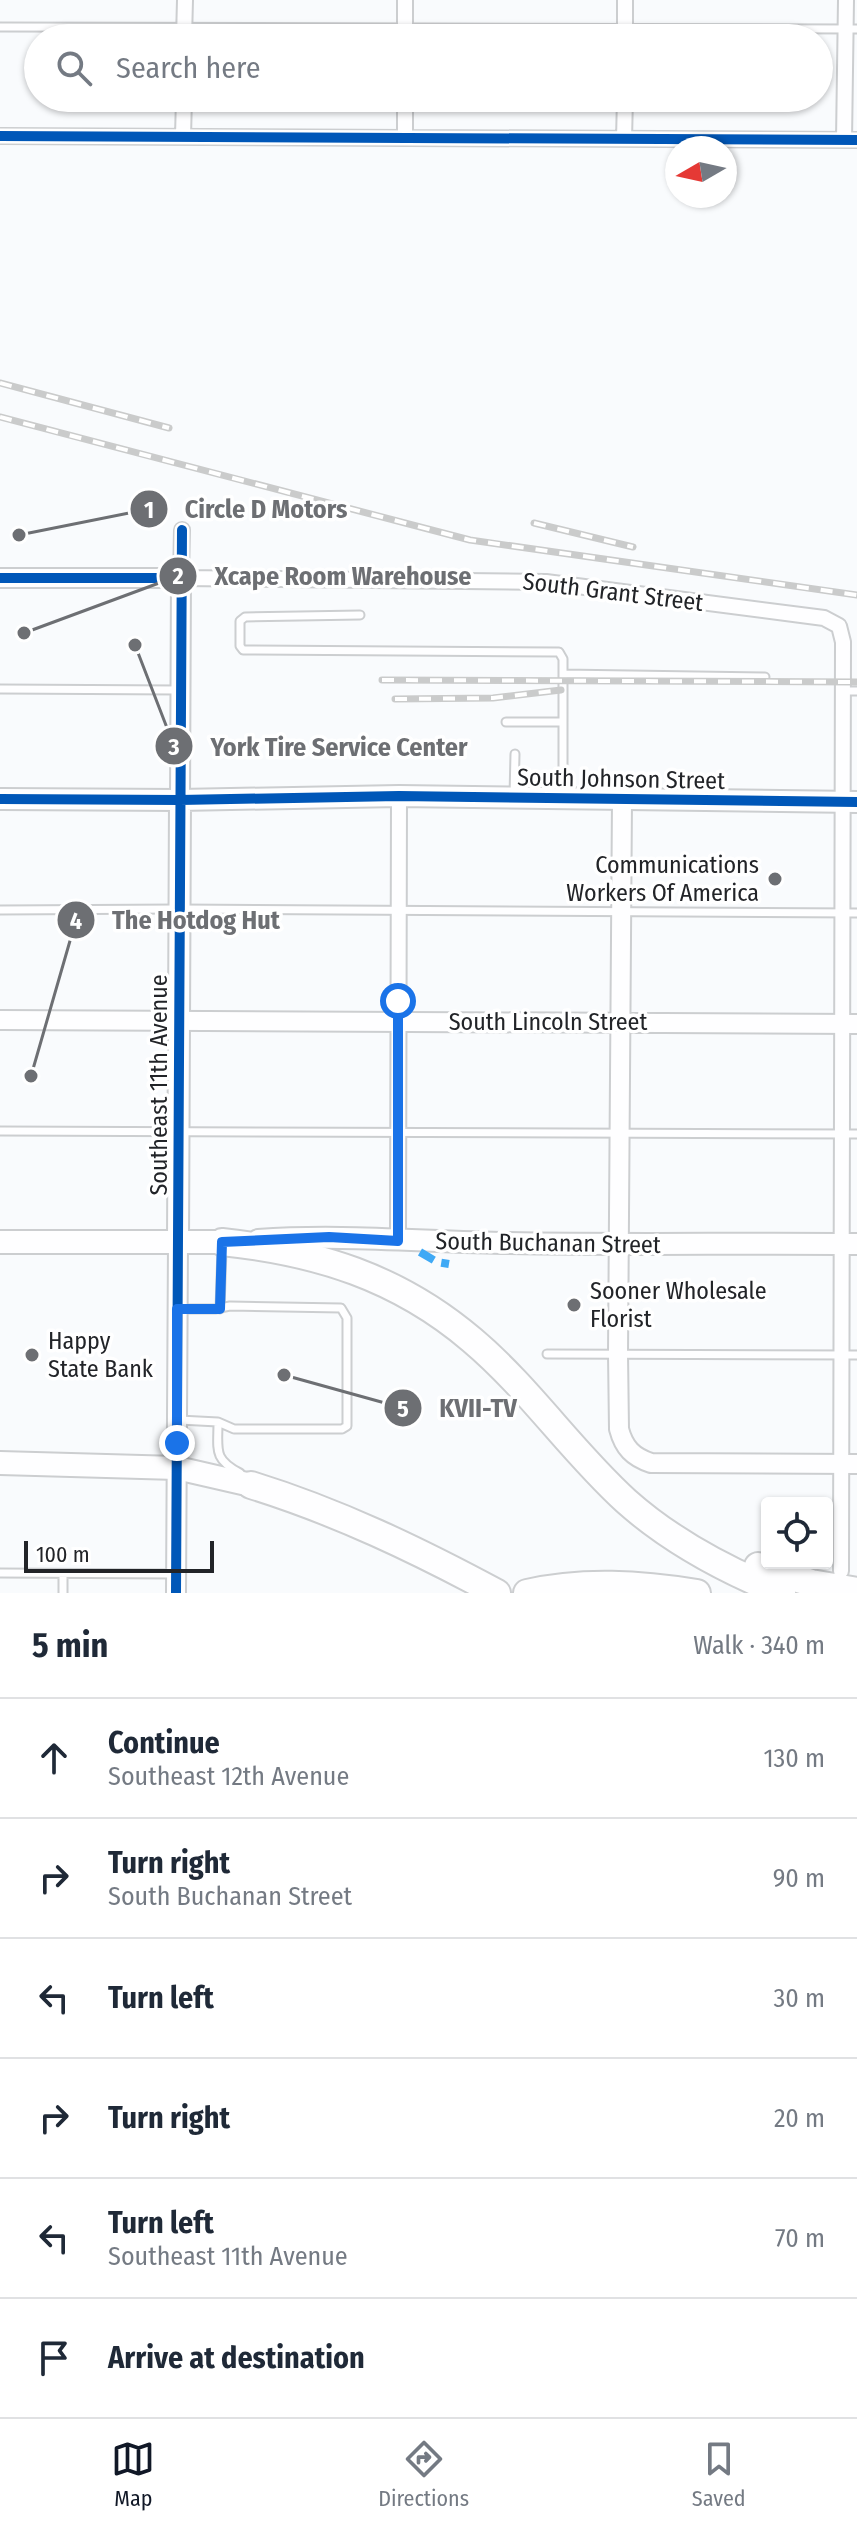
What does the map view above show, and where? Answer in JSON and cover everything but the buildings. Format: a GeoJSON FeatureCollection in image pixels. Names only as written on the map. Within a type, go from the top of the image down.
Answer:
{"type":"FeatureCollection","features":[{"type":"Feature","properties":{"kind":"highway"},"geometry":{"type":"LineString","coordinates":[[222,1242],[309,1256],[380,1280],[435,1312],[471,1339],[540,1407],[610,1485],[658,1526],[726,1569],[782,1593]]}},
{"type":"Feature","properties":{"kind":"highway"},"geometry":{"type":"LineString","coordinates":[[540,1407],[580,1438],[641,1497],[701,1538],[765,1569],[811,1583],[851,1580]]}},
{"type":"Feature","properties":{"kind":"highway"},"geometry":{"type":"LineString","coordinates":[[251,1485],[320,1507],[434,1559],[497,1593]]}},
{"type":"Feature","properties":{"kind":"highway"},"geometry":{"type":"LineString","coordinates":[[527,1593],[622,1585],[697,1593]]}},
{"type":"Feature","properties":{"kind":"main road","name":"South Johnson Street"},"geometry":{"type":"LineString","coordinates":[[0,799],[399,796],[849,802]]}},
{"type":"Feature","properties":{"kind":"main road"},"geometry":{"type":"LineString","coordinates":[[129,800],[164,812],[176,831],[180,859]]}},
{"type":"Feature","properties":{"kind":"main road","name":"Southeast 11th Avenue"},"geometry":{"type":"LineString","coordinates":[[178,1243],[180,800]]}},
{"type":"Feature","properties":{"kind":"main road","name":"South Buchanan Street"},"geometry":{"type":"LineString","coordinates":[[0,1242],[178,1243],[329,1237],[619,1245],[849,1244]]}},
{"type":"Feature","properties":{"kind":"main road"},"geometry":{"type":"LineString","coordinates":[[0,1463],[177,1468],[251,1485]]}},
{"type":"Feature","properties":{"kind":"street"},"geometry":{"type":"LineString","coordinates":[[184,24],[185,0]]}},
{"type":"Feature","properties":{"kind":"street"},"geometry":{"type":"LineString","coordinates":[[405,0],[405,24]]}},
{"type":"Feature","properties":{"kind":"street"},"geometry":{"type":"LineString","coordinates":[[625,0],[625,24]]}},
{"type":"Feature","properties":{"kind":"street"},"geometry":{"type":"LineString","coordinates":[[0,136],[851,140],[851,29],[846,0]]}},
{"type":"Feature","properties":{"kind":"street"},"geometry":{"type":"LineString","coordinates":[[183,136],[184,112]]}},
{"type":"Feature","properties":{"kind":"street"},"geometry":{"type":"LineString","coordinates":[[405,112],[405,137]]}},
{"type":"Feature","properties":{"kind":"street"},"geometry":{"type":"LineString","coordinates":[[624,139],[625,112]]}},
{"type":"Feature","properties":{"kind":"street","name":"Southeast 11th Avenue"},"geometry":{"type":"LineString","coordinates":[[180,800],[182,530]]}},
{"type":"Feature","properties":{"kind":"street","name":"South Grant Street"},"geometry":{"type":"LineString","coordinates":[[0,578],[546,582],[824,618],[839,626],[850,691]]}},
{"type":"Feature","properties":{"kind":"street"},"geometry":{"type":"LineString","coordinates":[[850,691],[849,802],[841,913],[849,1024],[849,1244],[841,1355],[849,1464],[851,1580]]}},
{"type":"Feature","properties":{"kind":"street"},"geometry":{"type":"LineString","coordinates":[[398,1241],[399,796]]}},
{"type":"Feature","properties":{"kind":"street"},"geometry":{"type":"LineString","coordinates":[[622,800],[619,1429],[629,1451],[651,1463],[849,1464]]}},
{"type":"Feature","properties":{"kind":"street","name":"South Lincoln Street"},"geometry":{"type":"LineString","coordinates":[[0,1020],[849,1024]]}},
{"type":"Feature","properties":{"kind":"street","name":"Southeast 11th Avenue"},"geometry":{"type":"LineString","coordinates":[[176,1584],[178,1243]]}},
{"type":"Feature","properties":{"kind":"lane"},"geometry":{"type":"LineString","coordinates":[[0,27],[24,28]]}},
{"type":"Feature","properties":{"kind":"lane"},"geometry":{"type":"LineString","coordinates":[[360,615],[245,617],[240,621],[240,646],[243,650],[559,652],[563,659],[563,799]]}},
{"type":"Feature","properties":{"kind":"lane"},"geometry":{"type":"LineString","coordinates":[[563,674],[765,677]]}},
{"type":"Feature","properties":{"kind":"lane"},"geometry":{"type":"LineString","coordinates":[[0,689],[180,690]]}},
{"type":"Feature","properties":{"kind":"lane"},"geometry":{"type":"LineString","coordinates":[[506,722],[563,722]]}},
{"type":"Feature","properties":{"kind":"lane"},"geometry":{"type":"LineString","coordinates":[[514,798],[515,754]]}},
{"type":"Feature","properties":{"kind":"lane"},"geometry":{"type":"LineString","coordinates":[[0,910],[857,913]]}},
{"type":"Feature","properties":{"kind":"lane"},"geometry":{"type":"LineString","coordinates":[[0,1131],[849,1134]]}},
{"type":"Feature","properties":{"kind":"lane"},"geometry":{"type":"LineString","coordinates":[[220,1309],[222,1242]]}},
{"type":"Feature","properties":{"kind":"lane"},"geometry":{"type":"LineString","coordinates":[[177,1309],[335,1307],[344,1311],[347,1318],[347,1426],[342,1429],[234,1429],[218,1422],[177,1420]]}},
{"type":"Feature","properties":{"kind":"lane"},"geometry":{"type":"LineString","coordinates":[[547,1354],[857,1355]]}},
{"type":"Feature","properties":{"kind":"lane"},"geometry":{"type":"LineString","coordinates":[[218,1422],[222,1462],[241,1474],[251,1485]]}},
{"type":"Feature","properties":{"kind":"lane"},"geometry":{"type":"LineString","coordinates":[[0,1573],[63,1574],[176,1584]]}},
{"type":"Feature","properties":{"kind":"lane"},"geometry":{"type":"LineString","coordinates":[[63,1574],[63,1593]]}},
{"type":"Feature","properties":{"kind":"railway"},"geometry":{"type":"LineString","coordinates":[[0,383],[169,428]]}},
{"type":"Feature","properties":{"kind":"railway"},"geometry":{"type":"LineString","coordinates":[[0,417],[470,540],[857,595]]}},
{"type":"Feature","properties":{"kind":"railway"},"geometry":{"type":"LineString","coordinates":[[534,523],[633,547]]}},
{"type":"Feature","properties":{"kind":"railway"},"geometry":{"type":"LineString","coordinates":[[382,680],[857,682]]}},
{"type":"Feature","properties":{"kind":"railway"},"geometry":{"type":"LineString","coordinates":[[395,699],[493,698],[561,690]]}},
{"type":"Feature","properties":{"kind":"marked path"},"geometry":{"type":"LineString","coordinates":[[156,1030],[156,1042]]}},
{"type":"Feature","properties":{"kind":"marked path"},"geometry":{"type":"LineString","coordinates":[[420,1252],[437,1262],[449,1264]]}},
{"type":"Feature","properties":{"kind":"cycle path"},"geometry":{"type":"LineString","coordinates":[[0,136],[857,140]]}},
{"type":"Feature","properties":{"kind":"cycle path"},"geometry":{"type":"LineString","coordinates":[[176,1593],[182,530]]}},
{"type":"Feature","properties":{"kind":"cycle path"},"geometry":{"type":"LineString","coordinates":[[0,578],[181,578]]}},
{"type":"Feature","properties":{"kind":"cycle path"},"geometry":{"type":"LineString","coordinates":[[0,799],[399,796],[857,802]]}},
{"type":"Feature","properties":{"kind":"place","name":"Circle D Motors"},"geometry":{"type":"Point","coordinates":[19,535]}},
{"type":"Feature","properties":{"kind":"place","name":"Xcape Room Warehouse"},"geometry":{"type":"Point","coordinates":[24,633]}},
{"type":"Feature","properties":{"kind":"place","name":"York Tire Service Center"},"geometry":{"type":"Point","coordinates":[135,645]}},
{"type":"Feature","properties":{"kind":"place","name":"Communications Workers Of America"},"geometry":{"type":"Point","coordinates":[775,879]}},
{"type":"Feature","properties":{"kind":"place","name":"The Hotdog Hut"},"geometry":{"type":"Point","coordinates":[31,1076]}},
{"type":"Feature","properties":{"kind":"place","name":"Sooner Wholesale Florist"},"geometry":{"type":"Point","coordinates":[574,1305]}},
{"type":"Feature","properties":{"kind":"place","name":"Happy State Bank"},"geometry":{"type":"Point","coordinates":[32,1355]}},
{"type":"Feature","properties":{"kind":"place","name":"KVII-TV"},"geometry":{"type":"Point","coordinates":[284,1375]}},
{"type":"Feature","properties":{"kind":"route"},"geometry":{"type":"LineString","coordinates":[[177,1443],[177,1309],[220,1309],[222,1242],[329,1237],[398,1241],[398,1001]]}}]}
